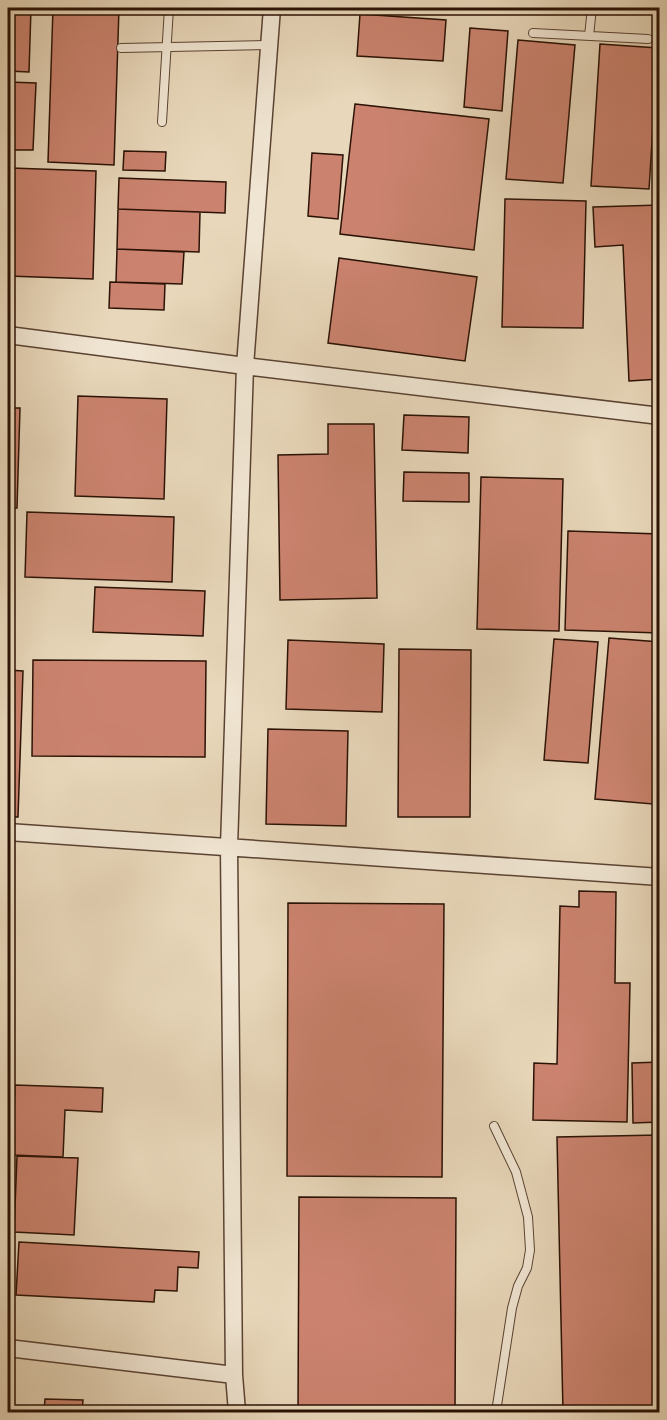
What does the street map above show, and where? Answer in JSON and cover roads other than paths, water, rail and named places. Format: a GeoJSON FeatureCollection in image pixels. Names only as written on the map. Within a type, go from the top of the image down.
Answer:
{"type":"FeatureCollection","features":[{"type":"Feature","properties":{"kind":"street"},"geometry":{"type":"LineString","coordinates":[[237,1413],[234,1375],[229,847],[245,366],[272,8]]}},
{"type":"Feature","properties":{"kind":"street"},"geometry":{"type":"LineString","coordinates":[[8,335],[660,416]]}},
{"type":"Feature","properties":{"kind":"street"},"geometry":{"type":"LineString","coordinates":[[8,832],[660,877]]}},
{"type":"Feature","properties":{"kind":"street"},"geometry":{"type":"LineString","coordinates":[[8,1348],[234,1375]]}},
{"type":"Feature","properties":{"kind":"lane"},"geometry":{"type":"LineString","coordinates":[[162,122],[169,8]]}},
{"type":"Feature","properties":{"kind":"lane"},"geometry":{"type":"LineString","coordinates":[[589,36],[592,8]]}},
{"type":"Feature","properties":{"kind":"lane"},"geometry":{"type":"LineString","coordinates":[[533,33],[648,39]]}},
{"type":"Feature","properties":{"kind":"lane"},"geometry":{"type":"LineString","coordinates":[[121,48],[269,45]]}},
{"type":"Feature","properties":{"kind":"lane"},"geometry":{"type":"LineString","coordinates":[[494,1126],[516,1172],[528,1217],[530,1250],[527,1268],[518,1286],[512,1308],[496,1413]]}}]}
